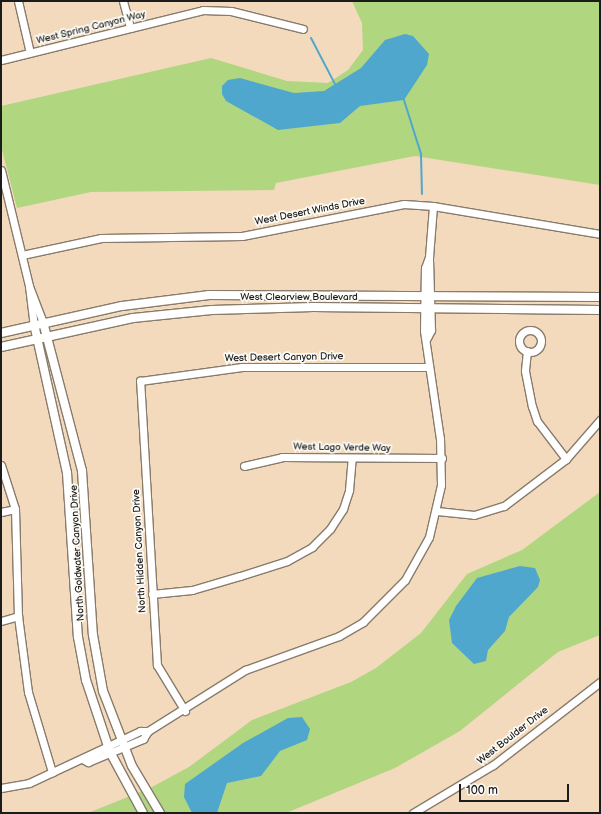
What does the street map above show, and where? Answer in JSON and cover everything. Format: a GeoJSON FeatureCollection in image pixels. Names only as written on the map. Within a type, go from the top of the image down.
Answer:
{"type":"FeatureCollection","features":[{"type":"Feature","properties":{"kind":"street"},"geometry":{"type":"LineString","coordinates":[[18,1],[30,53]]}},
{"type":"Feature","properties":{"kind":"street"},"geometry":{"type":"LineString","coordinates":[[123,1],[130,28]]}},
{"type":"Feature","properties":{"kind":"street","name":"West Spring Canyon Way"},"geometry":{"type":"LineString","coordinates":[[1,60],[217,5],[303,29]]}},
{"type":"Feature","properties":{"kind":"street","name":"North Goldwater Canyon Drive"},"geometry":{"type":"LineString","coordinates":[[1,173],[29,286],[35,338],[67,473],[82,661],[143,813]]}},
{"type":"Feature","properties":{"kind":"street","name":"West Desert Winds Drive"},"geometry":{"type":"LineString","coordinates":[[22,255],[87,240],[242,236],[404,204],[434,206],[600,234]]}},
{"type":"Feature","properties":{"kind":"street"},"geometry":{"type":"LineString","coordinates":[[1,788],[29,783],[82,759],[88,762],[115,746],[143,738],[148,732],[185,711],[245,670],[305,651],[363,622],[405,580],[422,552],[437,511],[442,458],[429,367],[427,338],[429,257],[434,206]]}},
{"type":"Feature","properties":{"kind":"street","name":"North Goldwater Canyon Drive"},"geometry":{"type":"LineString","coordinates":[[29,286],[48,334],[81,466],[87,509],[94,647],[115,746],[160,813]]}},
{"type":"Feature","properties":{"kind":"street","name":"West Clearview Boulevard"},"geometry":{"type":"LineString","coordinates":[[1,333],[34,324],[122,306],[209,295],[600,297]]}},
{"type":"Feature","properties":{"kind":"street","name":"West Clearview Boulevard"},"geometry":{"type":"LineString","coordinates":[[1,347],[48,334],[134,318],[212,310],[600,310]]}},
{"type":"Feature","properties":{"kind":"street"},"geometry":{"type":"LineString","coordinates":[[528,352],[525,371],[532,406],[537,421],[566,459]]}},
{"type":"Feature","properties":{"kind":"street","name":"West Desert Canyon Drive"},"geometry":{"type":"LineString","coordinates":[[140,381],[242,367],[429,367]]}},
{"type":"Feature","properties":{"kind":"street","name":"North Hidden Canyon Drive"},"geometry":{"type":"LineString","coordinates":[[140,381],[157,666],[185,711]]}},
{"type":"Feature","properties":{"kind":"street"},"geometry":{"type":"LineString","coordinates":[[437,511],[474,515],[504,506],[566,459],[600,420]]}},
{"type":"Feature","properties":{"kind":"street","name":"West Lago Verde Way"},"geometry":{"type":"LineString","coordinates":[[244,466],[269,458],[442,458]]}},
{"type":"Feature","properties":{"kind":"street"},"geometry":{"type":"LineString","coordinates":[[152,594],[192,590],[240,576],[287,561],[312,547],[330,529],[342,509],[349,490],[352,458]]}},
{"type":"Feature","properties":{"kind":"street"},"geometry":{"type":"LineString","coordinates":[[1,465],[15,509],[18,616],[28,692],[52,772]]}},
{"type":"Feature","properties":{"kind":"street"},"geometry":{"type":"LineString","coordinates":[[1,512],[15,509]]}},
{"type":"Feature","properties":{"kind":"street"},"geometry":{"type":"LineString","coordinates":[[1,621],[18,616]]}},
{"type":"Feature","properties":{"kind":"street","name":"West Boulder Drive"},"geometry":{"type":"LineString","coordinates":[[413,813],[493,765],[600,682]]}},
{"type":"Feature","properties":{"kind":"green space"},"geometry":{"type":"Polygon","coordinates":[[[352,1],[600,1],[600,185],[415,156],[276,183],[274,190],[91,192],[17,208],[1,146],[1,106],[211,58],[287,81],[328,83],[348,70],[363,50],[362,23],[352,1]]]}},
{"type":"Feature","properties":{"kind":"green space"},"geometry":{"type":"Polygon","coordinates":[[[600,492],[600,635],[558,652],[460,731],[395,768],[286,813],[88,813],[150,788],[189,767],[252,720],[351,682],[376,668],[421,633],[467,574],[522,550],[600,492]]]}},
{"type":"Feature","properties":{"kind":"water"},"geometry":{"type":"Polygon","coordinates":[[[405,34],[413,36],[429,54],[427,65],[404,100],[360,106],[340,123],[278,130],[226,101],[222,94],[222,86],[228,80],[240,78],[294,93],[324,91],[361,68],[385,40],[405,34]]]}},
{"type":"Feature","properties":{"kind":"water"},"geometry":{"type":"Polygon","coordinates":[[[520,566],[535,568],[540,580],[538,587],[509,617],[505,631],[488,650],[486,661],[474,664],[452,643],[449,620],[456,606],[477,578],[520,566]]]}},
{"type":"Feature","properties":{"kind":"water"},"geometry":{"type":"Polygon","coordinates":[[[302,717],[310,729],[307,740],[280,751],[261,776],[227,783],[217,813],[192,813],[184,797],[185,784],[243,743],[288,718],[302,717]]]}},
{"type":"Feature","properties":{"kind":"waterway"},"geometry":{"type":"LineString","coordinates":[[311,38],[336,86]]}},
{"type":"Feature","properties":{"kind":"waterway"},"geometry":{"type":"LineString","coordinates":[[404,100],[421,154],[422,194]]}}]}
